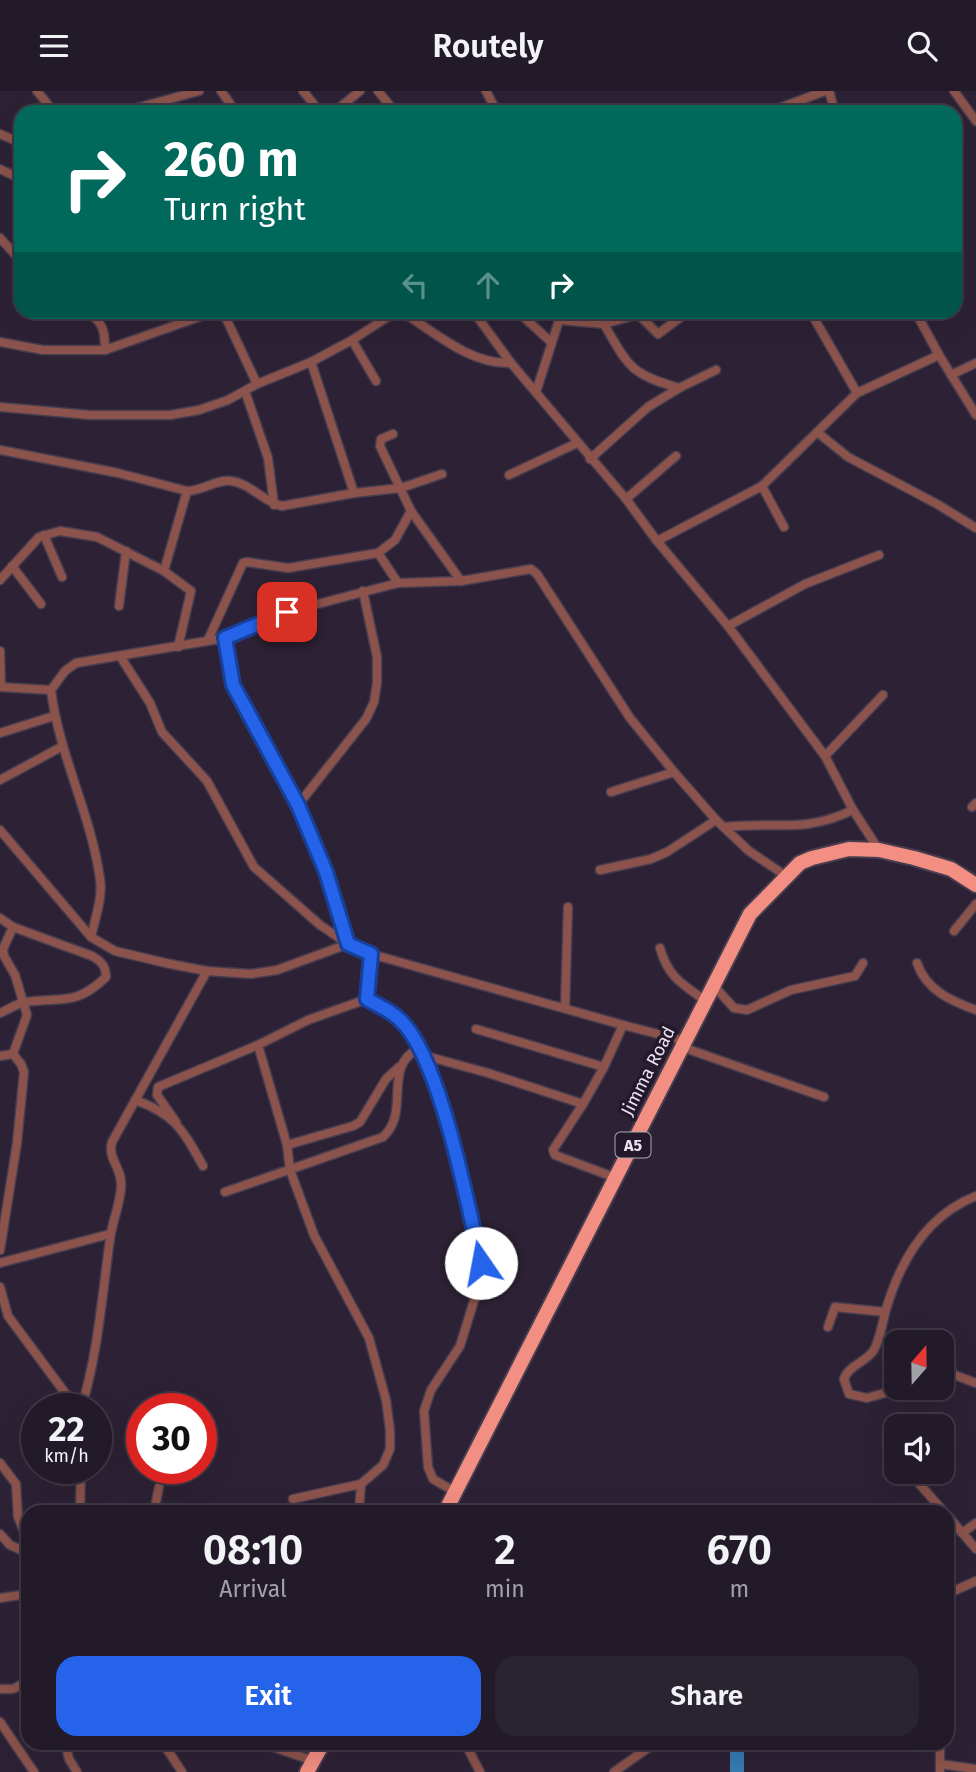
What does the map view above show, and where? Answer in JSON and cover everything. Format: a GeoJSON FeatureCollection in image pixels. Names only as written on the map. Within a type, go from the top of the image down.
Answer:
{"type":"FeatureCollection","features":[{"type":"Feature","properties":{"kind":"highway","name":"Jimma Road"},"geometry":{"type":"LineString","coordinates":[[448,1505],[750,914],[800,863],[849,849],[879,850],[951,869],[976,885]]}},
{"type":"Feature","properties":{"kind":"highway"},"geometry":{"type":"LineString","coordinates":[[311,1766],[319,1750]]}},
{"type":"Feature","properties":{"kind":"street"},"geometry":{"type":"LineString","coordinates":[[37,91],[48,105]]}},
{"type":"Feature","properties":{"kind":"street"},"geometry":{"type":"LineString","coordinates":[[148,105],[199,91]]}},
{"type":"Feature","properties":{"kind":"street"},"geometry":{"type":"LineString","coordinates":[[303,91],[314,105]]}},
{"type":"Feature","properties":{"kind":"street"},"geometry":{"type":"LineString","coordinates":[[343,105],[360,91]]}},
{"type":"Feature","properties":{"kind":"street"},"geometry":{"type":"LineString","coordinates":[[378,91],[390,105]]}},
{"type":"Feature","properties":{"kind":"street"},"geometry":{"type":"LineString","coordinates":[[790,105],[827,91]]}},
{"type":"Feature","properties":{"kind":"street"},"geometry":{"type":"LineString","coordinates":[[954,91],[976,121]]}},
{"type":"Feature","properties":{"kind":"street"},"geometry":{"type":"LineString","coordinates":[[0,238],[14,253]]}},
{"type":"Feature","properties":{"kind":"street"},"geometry":{"type":"LineString","coordinates":[[96,319],[105,330],[105,350]]}},
{"type":"Feature","properties":{"kind":"street"},"geometry":{"type":"LineString","coordinates":[[0,342],[43,350],[105,350],[195,319]]}},
{"type":"Feature","properties":{"kind":"street"},"geometry":{"type":"LineString","coordinates":[[226,319],[257,384]]}},
{"type":"Feature","properties":{"kind":"street"},"geometry":{"type":"LineString","coordinates":[[0,407],[90,415],[170,415],[199,410],[228,400],[257,384],[311,362],[386,319]]}},
{"type":"Feature","properties":{"kind":"street"},"geometry":{"type":"LineString","coordinates":[[412,319],[484,360],[511,363]]}},
{"type":"Feature","properties":{"kind":"street"},"geometry":{"type":"LineString","coordinates":[[479,319],[511,363],[626,499],[657,541],[728,626],[825,756],[853,810],[879,850]]}},
{"type":"Feature","properties":{"kind":"street"},"geometry":{"type":"LineString","coordinates":[[526,319],[551,342]]}},
{"type":"Feature","properties":{"kind":"street"},"geometry":{"type":"LineString","coordinates":[[536,392],[560,319]]}},
{"type":"Feature","properties":{"kind":"street"},"geometry":{"type":"LineString","coordinates":[[577,319],[604,324],[622,319]]}},
{"type":"Feature","properties":{"kind":"street"},"geometry":{"type":"LineString","coordinates":[[643,319],[658,334],[678,319]]}},
{"type":"Feature","properties":{"kind":"street"},"geometry":{"type":"LineString","coordinates":[[815,319],[857,393]]}},
{"type":"Feature","properties":{"kind":"street"},"geometry":{"type":"LineString","coordinates":[[919,319],[976,415]]}},
{"type":"Feature","properties":{"kind":"street"},"geometry":{"type":"LineString","coordinates":[[604,324],[622,356],[640,375],[679,388]]}},
{"type":"Feature","properties":{"kind":"street"},"geometry":{"type":"LineString","coordinates":[[352,340],[376,381]]}},
{"type":"Feature","properties":{"kind":"street"},"geometry":{"type":"LineString","coordinates":[[657,541],[762,486],[857,393],[939,355]]}},
{"type":"Feature","properties":{"kind":"street"},"geometry":{"type":"LineString","coordinates":[[311,362],[354,493]]}},
{"type":"Feature","properties":{"kind":"street"},"geometry":{"type":"LineString","coordinates":[[951,375],[976,363]]}},
{"type":"Feature","properties":{"kind":"street"},"geometry":{"type":"LineString","coordinates":[[590,459],[648,407],[716,370]]}},
{"type":"Feature","properties":{"kind":"street"},"geometry":{"type":"LineString","coordinates":[[245,391],[268,458],[274,505]]}},
{"type":"Feature","properties":{"kind":"street"},"geometry":{"type":"LineString","coordinates":[[817,432],[848,457],[976,528]]}},
{"type":"Feature","properties":{"kind":"street"},"geometry":{"type":"LineString","coordinates":[[393,434],[381,439],[379,443],[411,511],[461,581]]}},
{"type":"Feature","properties":{"kind":"street"},"geometry":{"type":"LineString","coordinates":[[509,475],[577,443]]}},
{"type":"Feature","properties":{"kind":"street"},"geometry":{"type":"LineString","coordinates":[[0,450],[118,473],[187,491],[197,491],[225,481],[233,481],[274,505],[282,506],[401,488],[442,474]]}},
{"type":"Feature","properties":{"kind":"street"},"geometry":{"type":"LineString","coordinates":[[626,499],[676,456]]}},
{"type":"Feature","properties":{"kind":"street"},"geometry":{"type":"LineString","coordinates":[[762,486],[784,527]]}},
{"type":"Feature","properties":{"kind":"street"},"geometry":{"type":"LineString","coordinates":[[164,571],[187,491]]}},
{"type":"Feature","properties":{"kind":"street"},"geometry":{"type":"LineString","coordinates":[[208,640],[243,563],[288,568],[378,553],[395,540],[411,511]]}},
{"type":"Feature","properties":{"kind":"street"},"geometry":{"type":"LineString","coordinates":[[0,580],[44,535],[60,531],[97,537],[164,571],[192,593],[178,647]]}},
{"type":"Feature","properties":{"kind":"street"},"geometry":{"type":"LineString","coordinates":[[44,535],[62,577]]}},
{"type":"Feature","properties":{"kind":"street"},"geometry":{"type":"LineString","coordinates":[[119,606],[126,551]]}},
{"type":"Feature","properties":{"kind":"street"},"geometry":{"type":"LineString","coordinates":[[378,553],[398,583]]}},
{"type":"Feature","properties":{"kind":"street"},"geometry":{"type":"LineString","coordinates":[[728,626],[805,584],[879,555]]}},
{"type":"Feature","properties":{"kind":"street"},"geometry":{"type":"LineString","coordinates":[[12,566],[41,604]]}},
{"type":"Feature","properties":{"kind":"street"},"geometry":{"type":"LineString","coordinates":[[91,937],[100,881],[77,789],[61,747],[51,690],[65,671],[76,663],[225,638],[287,612],[398,583],[461,581],[526,568],[534,570],[630,718],[674,772],[716,820],[755,857],[786,876]]}},
{"type":"Feature","properties":{"kind":"street"},"geometry":{"type":"LineString","coordinates":[[298,805],[366,719],[373,702],[377,683],[377,657],[363,591]]}},
{"type":"Feature","properties":{"kind":"street"},"geometry":{"type":"LineString","coordinates":[[225,638],[233,685],[298,805],[326,872],[348,944]]}},
{"type":"Feature","properties":{"kind":"street"},"geometry":{"type":"LineString","coordinates":[[0,651],[1,687],[51,690]]}},
{"type":"Feature","properties":{"kind":"street"},"geometry":{"type":"LineString","coordinates":[[120,656],[150,703],[162,732],[207,781],[254,867],[320,925],[348,944],[371,954],[565,1007],[684,1044],[824,1097]]}},
{"type":"Feature","properties":{"kind":"street"},"geometry":{"type":"LineString","coordinates":[[825,756],[883,695]]}},
{"type":"Feature","properties":{"kind":"street"},"geometry":{"type":"LineString","coordinates":[[0,733],[54,716]]}},
{"type":"Feature","properties":{"kind":"street"},"geometry":{"type":"LineString","coordinates":[[0,780],[61,747]]}},
{"type":"Feature","properties":{"kind":"street"},"geometry":{"type":"LineString","coordinates":[[611,792],[674,772]]}},
{"type":"Feature","properties":{"kind":"street"},"geometry":{"type":"LineString","coordinates":[[724,827],[796,826],[831,820],[853,810]]}},
{"type":"Feature","properties":{"kind":"street"},"geometry":{"type":"LineString","coordinates":[[600,870],[651,859],[667,852],[716,820]]}},
{"type":"Feature","properties":{"kind":"street"},"geometry":{"type":"LineString","coordinates":[[0,830],[91,937],[115,951],[207,971],[251,974],[276,970],[348,944]]}},
{"type":"Feature","properties":{"kind":"street"},"geometry":{"type":"LineString","coordinates":[[954,931],[976,904]]}},
{"type":"Feature","properties":{"kind":"street"},"geometry":{"type":"LineString","coordinates":[[565,1007],[568,907]]}},
{"type":"Feature","properties":{"kind":"street"},"geometry":{"type":"LineString","coordinates":[[0,918],[13,927],[92,955],[101,961],[106,970],[106,977],[101,982],[76,997],[61,1001],[24,1002],[0,1013]]}},
{"type":"Feature","properties":{"kind":"street"},"geometry":{"type":"LineString","coordinates":[[13,927],[3,949],[24,1002],[26,1021],[13,1054]]}},
{"type":"Feature","properties":{"kind":"street"},"geometry":{"type":"LineString","coordinates":[[660,948],[667,969],[680,983],[706,1000]]}},
{"type":"Feature","properties":{"kind":"street"},"geometry":{"type":"LineString","coordinates":[[367,999],[371,954]]}},
{"type":"Feature","properties":{"kind":"street"},"geometry":{"type":"LineString","coordinates":[[714,986],[734,1008],[747,1010],[791,990],[855,977],[863,963]]}},
{"type":"Feature","properties":{"kind":"street"},"geometry":{"type":"LineString","coordinates":[[918,963],[924,978],[938,992],[976,1010]]}},
{"type":"Feature","properties":{"kind":"street"},"geometry":{"type":"LineString","coordinates":[[86,1393],[90,1382],[110,1234],[121,1188],[121,1177],[110,1149],[207,971]]}},
{"type":"Feature","properties":{"kind":"street"},"geometry":{"type":"LineString","coordinates":[[203,1166],[157,1095],[158,1087],[258,1045],[308,1020],[367,999]]}},
{"type":"Feature","properties":{"kind":"street"},"geometry":{"type":"LineString","coordinates":[[367,999],[400,1019],[426,1056],[464,1188],[481,1263],[477,1290],[460,1346],[436,1382],[424,1411],[428,1468],[433,1479],[455,1492]]}},
{"type":"Feature","properties":{"kind":"street"},"geometry":{"type":"LineString","coordinates":[[616,1178],[555,1155],[554,1146],[583,1104],[623,1025]]}},
{"type":"Feature","properties":{"kind":"street"},"geometry":{"type":"LineString","coordinates":[[476,1029],[604,1067]]}},
{"type":"Feature","properties":{"kind":"street"},"geometry":{"type":"LineString","coordinates":[[258,1045],[287,1145],[290,1170],[314,1235],[369,1338],[386,1400],[390,1430],[390,1449],[383,1465],[361,1484],[293,1499]]}},
{"type":"Feature","properties":{"kind":"street"},"geometry":{"type":"LineString","coordinates":[[287,1145],[360,1122],[386,1079],[400,1067],[408,1055],[421,1047]]}},
{"type":"Feature","properties":{"kind":"street"},"geometry":{"type":"LineString","coordinates":[[0,1056],[13,1054]]}},
{"type":"Feature","properties":{"kind":"street"},"geometry":{"type":"LineString","coordinates":[[0,1250],[24,1072],[22,1064],[13,1054]]}},
{"type":"Feature","properties":{"kind":"street"},"geometry":{"type":"LineString","coordinates":[[426,1056],[583,1104]]}},
{"type":"Feature","properties":{"kind":"street"},"geometry":{"type":"LineString","coordinates":[[225,1192],[383,1137],[389,1132],[395,1117],[400,1067]]}},
{"type":"Feature","properties":{"kind":"street"},"geometry":{"type":"LineString","coordinates":[[135,1100],[157,1108],[176,1122]]}},
{"type":"Feature","properties":{"kind":"street"},"geometry":{"type":"LineString","coordinates":[[0,1170],[12,1171]]}},
{"type":"Feature","properties":{"kind":"street"},"geometry":{"type":"LineString","coordinates":[[884,1392],[859,1398],[849,1394],[844,1386],[847,1372],[869,1357],[880,1340],[903,1262],[918,1240],[955,1208],[976,1196]]}},
{"type":"Feature","properties":{"kind":"street"},"geometry":{"type":"LineString","coordinates":[[0,1263],[110,1234]]}},
{"type":"Feature","properties":{"kind":"street"},"geometry":{"type":"LineString","coordinates":[[0,1287],[8,1316],[67,1393]]}},
{"type":"Feature","properties":{"kind":"street"},"geometry":{"type":"LineString","coordinates":[[828,1327],[835,1307],[886,1313]]}},
{"type":"Feature","properties":{"kind":"street"},"geometry":{"type":"LineString","coordinates":[[954,1375],[976,1383]]}},
{"type":"Feature","properties":{"kind":"street"},"geometry":{"type":"LineString","coordinates":[[0,1463],[16,1484],[18,1517],[21,1524]]}},
{"type":"Feature","properties":{"kind":"street"},"geometry":{"type":"LineString","coordinates":[[80,1505],[81,1484]]}},
{"type":"Feature","properties":{"kind":"street"},"geometry":{"type":"LineString","coordinates":[[360,1505],[361,1484]]}},
{"type":"Feature","properties":{"kind":"street"},"geometry":{"type":"LineString","coordinates":[[919,1484],[937,1505]]}},
{"type":"Feature","properties":{"kind":"street"},"geometry":{"type":"LineString","coordinates":[[155,1505],[159,1487]]}},
{"type":"Feature","properties":{"kind":"street"},"geometry":{"type":"LineString","coordinates":[[962,1533],[976,1523]]}},
{"type":"Feature","properties":{"kind":"street"},"geometry":{"type":"LineString","coordinates":[[954,1524],[976,1549]]}},
{"type":"Feature","properties":{"kind":"street"},"geometry":{"type":"LineString","coordinates":[[0,1534],[10,1545],[21,1550]]}},
{"type":"Feature","properties":{"kind":"street"},"geometry":{"type":"LineString","coordinates":[[954,1591],[976,1581]]}},
{"type":"Feature","properties":{"kind":"street"},"geometry":{"type":"LineString","coordinates":[[0,1598],[21,1595]]}},
{"type":"Feature","properties":{"kind":"street"},"geometry":{"type":"LineString","coordinates":[[0,1689],[13,1689],[21,1685]]}},
{"type":"Feature","properties":{"kind":"street"},"geometry":{"type":"LineString","coordinates":[[0,1721],[34,1772]]}},
{"type":"Feature","properties":{"kind":"street"},"geometry":{"type":"LineString","coordinates":[[67,1750],[77,1772]]}},
{"type":"Feature","properties":{"kind":"street"},"geometry":{"type":"LineString","coordinates":[[168,1750],[182,1772]]}},
{"type":"Feature","properties":{"kind":"street"},"geometry":{"type":"LineString","coordinates":[[280,1750],[311,1766]]}},
{"type":"Feature","properties":{"kind":"street"},"geometry":{"type":"LineString","coordinates":[[469,1750],[480,1772]]}},
{"type":"Feature","properties":{"kind":"street"},"geometry":{"type":"LineString","coordinates":[[614,1772],[645,1750]]}},
{"type":"Feature","properties":{"kind":"street"},"geometry":{"type":"LineString","coordinates":[[940,1750],[940,1768],[976,1769]]}},
{"type":"Feature","properties":{"kind":"waterway"},"geometry":{"type":"LineString","coordinates":[[737,1750],[737,1772]]}},
{"type":"Feature","properties":{"kind":"route"},"geometry":{"type":"LineString","coordinates":[[287,612],[225,638],[233,685],[298,805],[326,872],[348,944],[371,954],[367,999],[400,1019],[426,1056],[464,1188],[481,1263]]}}]}
